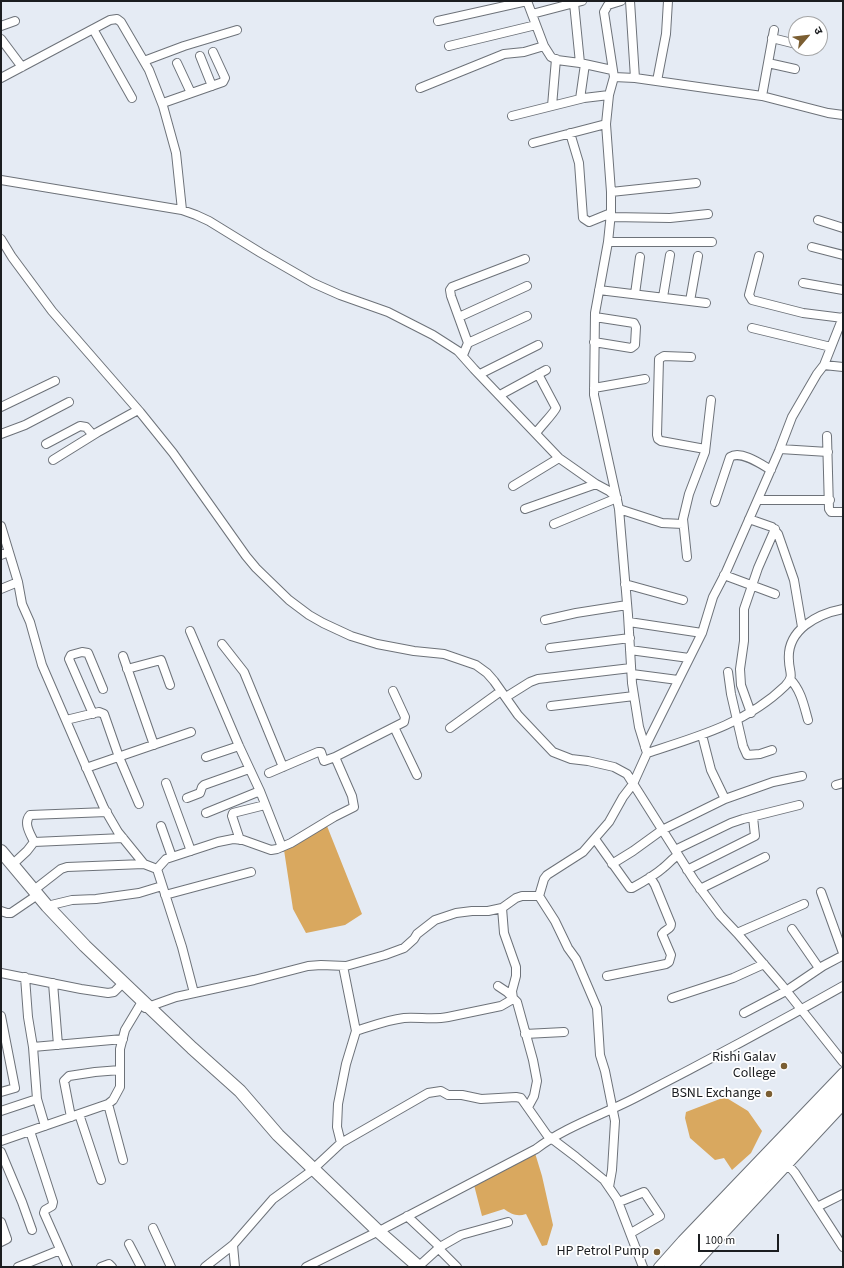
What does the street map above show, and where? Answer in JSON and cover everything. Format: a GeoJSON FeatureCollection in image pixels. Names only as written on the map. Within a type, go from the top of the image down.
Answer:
{"type":"FeatureCollection","features":[{"type":"Feature","properties":{"kind":"highway"},"geometry":{"type":"LineString","coordinates":[[3,859],[87,956],[144,1007]]}},
{"type":"Feature","properties":{"kind":"highway"},"geometry":{"type":"LineString","coordinates":[[34,894],[144,1007],[246,1105],[278,1143],[312,1170],[410,1267]]}},
{"type":"Feature","properties":{"kind":"highway"},"geometry":{"type":"LineString","coordinates":[[670,1267],[764,1164],[843,1082]]}},
{"type":"Feature","properties":{"kind":"highway"},"geometry":{"type":"LineString","coordinates":[[682,1267],[764,1177],[843,1096]]}},
{"type":"Feature","properties":{"kind":"highway"},"geometry":{"type":"LineString","coordinates":[[375,1233],[419,1267]]}},
{"type":"Feature","properties":{"kind":"street"},"geometry":{"type":"LineString","coordinates":[[438,21],[507,7],[527,1],[544,46],[549,56],[556,60],[582,64],[613,74],[635,78],[762,96],[828,114],[843,115]]}},
{"type":"Feature","properties":{"kind":"street"},"geometry":{"type":"LineString","coordinates":[[622,1],[605,3],[604,12],[613,74],[606,124],[611,192],[611,215],[608,242],[595,317],[594,396],[619,509],[629,622],[631,671],[639,727],[646,750]]}},
{"type":"Feature","properties":{"kind":"street"},"geometry":{"type":"LineString","coordinates":[[630,1],[635,78]]}},
{"type":"Feature","properties":{"kind":"street"},"geometry":{"type":"LineString","coordinates":[[657,81],[666,34],[668,1]]}},
{"type":"Feature","properties":{"kind":"street"},"geometry":{"type":"LineString","coordinates":[[532,14],[578,2],[582,64],[580,99]]}},
{"type":"Feature","properties":{"kind":"street"},"geometry":{"type":"LineString","coordinates":[[1,78],[110,20],[117,19],[124,25],[149,70],[163,103],[176,153],[182,210]]}},
{"type":"Feature","properties":{"kind":"street"},"geometry":{"type":"LineString","coordinates":[[1,26],[15,21]]}},
{"type":"Feature","properties":{"kind":"street"},"geometry":{"type":"LineString","coordinates":[[449,46],[536,25]]}},
{"type":"Feature","properties":{"kind":"street"},"geometry":{"type":"LineString","coordinates":[[93,29],[132,98]]}},
{"type":"Feature","properties":{"kind":"street"},"geometry":{"type":"LineString","coordinates":[[144,61],[184,46],[237,30]]}},
{"type":"Feature","properties":{"kind":"street"},"geometry":{"type":"LineString","coordinates":[[762,96],[773,34],[788,41]]}},
{"type":"Feature","properties":{"kind":"street"},"geometry":{"type":"LineString","coordinates":[[1,40],[22,67]]}},
{"type":"Feature","properties":{"kind":"street"},"geometry":{"type":"LineString","coordinates":[[420,88],[504,54],[524,52],[544,46]]}},
{"type":"Feature","properties":{"kind":"street"},"geometry":{"type":"LineString","coordinates":[[163,103],[223,82],[225,78],[212,52]]}},
{"type":"Feature","properties":{"kind":"street"},"geometry":{"type":"LineString","coordinates":[[200,56],[212,86]]}},
{"type":"Feature","properties":{"kind":"street"},"geometry":{"type":"LineString","coordinates":[[552,106],[556,60]]}},
{"type":"Feature","properties":{"kind":"street"},"geometry":{"type":"LineString","coordinates":[[178,63],[191,93]]}},
{"type":"Feature","properties":{"kind":"street"},"geometry":{"type":"LineString","coordinates":[[768,63],[795,69]]}},
{"type":"Feature","properties":{"kind":"street"},"geometry":{"type":"LineString","coordinates":[[512,116],[580,99],[609,95]]}},
{"type":"Feature","properties":{"kind":"street"},"geometry":{"type":"LineString","coordinates":[[532,143],[606,124]]}},
{"type":"Feature","properties":{"kind":"street"},"geometry":{"type":"LineString","coordinates":[[570,133],[579,163],[583,218],[589,222],[611,215],[670,218],[708,214]]}},
{"type":"Feature","properties":{"kind":"street"},"geometry":{"type":"LineString","coordinates":[[1,180],[182,210],[196,215],[209,221],[313,283],[340,295],[388,312],[433,335],[463,355],[559,458],[596,484],[609,491],[617,498]]}},
{"type":"Feature","properties":{"kind":"street"},"geometry":{"type":"LineString","coordinates":[[611,192],[696,183]]}},
{"type":"Feature","properties":{"kind":"street"},"geometry":{"type":"LineString","coordinates":[[818,220],[843,228]]}},
{"type":"Feature","properties":{"kind":"street"},"geometry":{"type":"LineString","coordinates":[[1,239],[12,257],[52,311],[138,410],[182,466],[256,568],[289,600],[309,615],[352,636],[377,644],[414,651],[444,654],[476,665],[487,673],[504,694],[518,715],[553,752],[571,759],[614,767],[627,774],[700,889],[720,915],[738,933],[786,990],[843,1062]]}},
{"type":"Feature","properties":{"kind":"street"},"geometry":{"type":"LineString","coordinates":[[608,242],[712,242]]}},
{"type":"Feature","properties":{"kind":"street"},"geometry":{"type":"LineString","coordinates":[[812,247],[843,255]]}},
{"type":"Feature","properties":{"kind":"street"},"geometry":{"type":"LineString","coordinates":[[663,297],[670,255]]}},
{"type":"Feature","properties":{"kind":"street"},"geometry":{"type":"LineString","coordinates":[[690,301],[698,256]]}},
{"type":"Feature","properties":{"kind":"street"},"geometry":{"type":"LineString","coordinates":[[608,1182],[615,1121],[605,1071],[600,1055],[597,1008],[576,960],[540,896],[544,878],[583,852],[609,822],[623,797],[633,784],[646,750],[678,680],[702,633],[713,598],[758,500],[792,417],[817,374],[824,365],[841,326],[843,317],[803,313],[752,300],[749,295],[759,256]]}},
{"type":"Feature","properties":{"kind":"street"},"geometry":{"type":"LineString","coordinates":[[635,294],[640,257]]}},
{"type":"Feature","properties":{"kind":"street"},"geometry":{"type":"LineString","coordinates":[[463,355],[468,342],[450,290],[452,287],[525,259]]}},
{"type":"Feature","properties":{"kind":"street"},"geometry":{"type":"LineString","coordinates":[[803,284],[843,290]]}},
{"type":"Feature","properties":{"kind":"street"},"geometry":{"type":"LineString","coordinates":[[459,317],[527,286]]}},
{"type":"Feature","properties":{"kind":"street"},"geometry":{"type":"LineString","coordinates":[[599,290],[706,303]]}},
{"type":"Feature","properties":{"kind":"street"},"geometry":{"type":"LineString","coordinates":[[468,342],[528,316]]}},
{"type":"Feature","properties":{"kind":"street"},"geometry":{"type":"LineString","coordinates":[[594,342],[633,347],[636,327],[634,323],[595,317]]}},
{"type":"Feature","properties":{"kind":"street"},"geometry":{"type":"LineString","coordinates":[[752,328],[832,345],[843,343]]}},
{"type":"Feature","properties":{"kind":"street"},"geometry":{"type":"LineString","coordinates":[[480,374],[538,345]]}},
{"type":"Feature","properties":{"kind":"street"},"geometry":{"type":"LineString","coordinates":[[691,357],[664,356],[659,359],[658,439],[661,441],[705,449]]}},
{"type":"Feature","properties":{"kind":"street"},"geometry":{"type":"LineString","coordinates":[[824,365],[843,367]]}},
{"type":"Feature","properties":{"kind":"street"},"geometry":{"type":"LineString","coordinates":[[500,395],[542,372],[556,408],[536,432]]}},
{"type":"Feature","properties":{"kind":"street"},"geometry":{"type":"LineString","coordinates":[[594,388],[645,379]]}},
{"type":"Feature","properties":{"kind":"street"},"geometry":{"type":"LineString","coordinates":[[1,407],[55,381]]}},
{"type":"Feature","properties":{"kind":"street"},"geometry":{"type":"LineString","coordinates":[[687,557],[683,524],[688,494],[705,449],[712,400]]}},
{"type":"Feature","properties":{"kind":"street"},"geometry":{"type":"LineString","coordinates":[[1,434],[24,425],[69,402]]}},
{"type":"Feature","properties":{"kind":"street"},"geometry":{"type":"LineString","coordinates":[[53,460],[93,435],[138,410]]}},
{"type":"Feature","properties":{"kind":"street"},"geometry":{"type":"LineString","coordinates":[[46,444],[80,426],[86,427],[93,435]]}},
{"type":"Feature","properties":{"kind":"street"},"geometry":{"type":"LineString","coordinates":[[827,436],[830,511],[843,512]]}},
{"type":"Feature","properties":{"kind":"street"},"geometry":{"type":"LineString","coordinates":[[780,449],[828,452]]}},
{"type":"Feature","properties":{"kind":"street"},"geometry":{"type":"LineString","coordinates":[[715,502],[730,457],[733,455],[737,454],[754,459],[771,470]]}},
{"type":"Feature","properties":{"kind":"street"},"geometry":{"type":"LineString","coordinates":[[514,486],[559,458]]}},
{"type":"Feature","properties":{"kind":"street"},"geometry":{"type":"LineString","coordinates":[[525,509],[596,484]]}},
{"type":"Feature","properties":{"kind":"street"},"geometry":{"type":"LineString","coordinates":[[554,524],[617,498]]}},
{"type":"Feature","properties":{"kind":"street"},"geometry":{"type":"LineString","coordinates":[[758,500],[830,500]]}},
{"type":"Feature","properties":{"kind":"street"},"geometry":{"type":"LineString","coordinates":[[619,509],[662,522],[683,524]]}},
{"type":"Feature","properties":{"kind":"street"},"geometry":{"type":"LineString","coordinates":[[749,519],[775,529],[781,540],[794,580],[802,627]]}},
{"type":"Feature","properties":{"kind":"street"},"geometry":{"type":"LineString","coordinates":[[1,526],[5,554],[18,582],[22,604],[30,622],[42,665],[86,768],[107,812],[118,832],[144,864]]}},
{"type":"Feature","properties":{"kind":"street"},"geometry":{"type":"LineString","coordinates":[[751,713],[741,685],[740,669],[744,641],[744,609],[758,568],[775,529]]}},
{"type":"Feature","properties":{"kind":"street"},"geometry":{"type":"LineString","coordinates":[[724,575],[775,594]]}},
{"type":"Feature","properties":{"kind":"street"},"geometry":{"type":"LineString","coordinates":[[1,588],[18,582]]}},
{"type":"Feature","properties":{"kind":"street"},"geometry":{"type":"LineString","coordinates":[[625,584],[683,600]]}},
{"type":"Feature","properties":{"kind":"street"},"geometry":{"type":"LineString","coordinates":[[545,620],[627,605]]}},
{"type":"Feature","properties":{"kind":"street"},"geometry":{"type":"LineString","coordinates":[[646,750],[702,735],[738,720],[771,699],[790,680],[791,673],[788,660],[791,645],[796,634],[802,627],[819,617],[843,609]]}},
{"type":"Feature","properties":{"kind":"street"},"geometry":{"type":"LineString","coordinates":[[629,622],[702,633]]}},
{"type":"Feature","properties":{"kind":"street"},"geometry":{"type":"LineString","coordinates":[[190,631],[249,769],[260,791],[282,847]]}},
{"type":"Feature","properties":{"kind":"street"},"geometry":{"type":"LineString","coordinates":[[550,648],[630,638]]}},
{"type":"Feature","properties":{"kind":"street"},"geometry":{"type":"LineString","coordinates":[[222,644],[244,672],[283,767]]}},
{"type":"Feature","properties":{"kind":"street"},"geometry":{"type":"LineString","coordinates":[[630,650],[690,658]]}},
{"type":"Feature","properties":{"kind":"street"},"geometry":{"type":"LineString","coordinates":[[93,714],[69,659],[71,655],[82,652],[88,653],[103,689]]}},
{"type":"Feature","properties":{"kind":"street"},"geometry":{"type":"LineString","coordinates":[[122,656],[154,745]]}},
{"type":"Feature","properties":{"kind":"street"},"geometry":{"type":"LineString","coordinates":[[127,669],[161,660],[170,685]]}},
{"type":"Feature","properties":{"kind":"street"},"geometry":{"type":"LineString","coordinates":[[450,728],[504,694],[538,679],[631,671],[678,680]]}},
{"type":"Feature","properties":{"kind":"street"},"geometry":{"type":"LineString","coordinates":[[728,672],[731,694],[743,746],[747,755],[760,754],[772,750]]}},
{"type":"Feature","properties":{"kind":"street"},"geometry":{"type":"LineString","coordinates":[[790,680],[796,685],[800,693],[808,720]]}},
{"type":"Feature","properties":{"kind":"street"},"geometry":{"type":"LineString","coordinates":[[269,773],[318,752],[321,752],[324,761],[335,757],[404,722],[406,719],[393,691]]}},
{"type":"Feature","properties":{"kind":"street"},"geometry":{"type":"LineString","coordinates":[[551,706],[634,696]]}},
{"type":"Feature","properties":{"kind":"street"},"geometry":{"type":"LineString","coordinates":[[66,720],[99,712],[104,714],[119,757],[139,804]]}},
{"type":"Feature","properties":{"kind":"street"},"geometry":{"type":"LineString","coordinates":[[394,727],[417,775]]}},
{"type":"Feature","properties":{"kind":"street"},"geometry":{"type":"LineString","coordinates":[[86,768],[192,732]]}},
{"type":"Feature","properties":{"kind":"street"},"geometry":{"type":"LineString","coordinates":[[702,735],[711,770],[725,799]]}},
{"type":"Feature","properties":{"kind":"street"},"geometry":{"type":"LineString","coordinates":[[206,757],[239,746]]}},
{"type":"Feature","properties":{"kind":"street"},"geometry":{"type":"LineString","coordinates":[[157,869],[166,859],[218,842],[233,839],[271,850],[282,847],[354,807],[352,796],[335,757]]}},
{"type":"Feature","properties":{"kind":"street"},"geometry":{"type":"LineString","coordinates":[[187,798],[200,793],[204,785],[249,769]]}},
{"type":"Feature","properties":{"kind":"street"},"geometry":{"type":"LineString","coordinates":[[612,864],[638,848],[662,830],[725,799],[773,782],[802,776]]}},
{"type":"Feature","properties":{"kind":"street"},"geometry":{"type":"LineString","coordinates":[[166,783],[191,851]]}},
{"type":"Feature","properties":{"kind":"street"},"geometry":{"type":"LineString","coordinates":[[206,813],[260,791]]}},
{"type":"Feature","properties":{"kind":"street"},"geometry":{"type":"LineString","coordinates":[[230,803],[230,808],[233,814],[232,816],[240,840]]}},
{"type":"Feature","properties":{"kind":"street"},"geometry":{"type":"LineString","coordinates":[[233,814],[265,805]]}},
{"type":"Feature","properties":{"kind":"street"},"geometry":{"type":"LineString","coordinates":[[595,839],[630,888],[632,888],[663,868],[676,853],[731,823],[799,805]]}},
{"type":"Feature","properties":{"kind":"street"},"geometry":{"type":"LineString","coordinates":[[34,842],[26,819],[30,815],[107,812]]}},
{"type":"Feature","properties":{"kind":"street"},"geometry":{"type":"LineString","coordinates":[[687,870],[755,836],[752,817]]}},
{"type":"Feature","properties":{"kind":"street"},"geometry":{"type":"LineString","coordinates":[[161,826],[172,857]]}},
{"type":"Feature","properties":{"kind":"street"},"geometry":{"type":"LineString","coordinates":[[3,859],[27,851],[34,842],[123,838]]}},
{"type":"Feature","properties":{"kind":"street"},"geometry":{"type":"LineString","coordinates":[[700,889],[765,857]]}},
{"type":"Feature","properties":{"kind":"street"},"geometry":{"type":"LineString","coordinates":[[1,911],[11,913],[61,869],[67,867],[144,864],[157,869]]}},
{"type":"Feature","properties":{"kind":"street"},"geometry":{"type":"LineString","coordinates":[[157,869],[182,947],[194,993]]}},
{"type":"Feature","properties":{"kind":"street"},"geometry":{"type":"LineString","coordinates":[[47,906],[72,900],[96,900],[164,890],[251,872]]}},
{"type":"Feature","properties":{"kind":"street"},"geometry":{"type":"LineString","coordinates":[[607,976],[663,966],[671,960],[672,956],[662,934],[670,928],[672,924],[650,877]]}},
{"type":"Feature","properties":{"kind":"street"},"geometry":{"type":"LineString","coordinates":[[744,1013],[786,990],[819,968],[842,956],[842,943],[822,892]]}},
{"type":"Feature","properties":{"kind":"street"},"geometry":{"type":"LineString","coordinates":[[1,1141],[108,1104],[113,1100],[120,1087],[120,1050],[125,1030],[144,1007],[176,997],[254,980],[308,966],[343,966],[384,955],[404,948],[414,939],[417,934],[435,920],[446,916],[472,911],[488,911],[502,908],[516,898],[522,896],[540,896]]}},
{"type":"Feature","properties":{"kind":"street"},"geometry":{"type":"LineString","coordinates":[[738,933],[804,904]]}},
{"type":"Feature","properties":{"kind":"street"},"geometry":{"type":"LineString","coordinates":[[502,908],[504,933],[516,967],[516,976],[512,991],[513,999]]}},
{"type":"Feature","properties":{"kind":"street"},"geometry":{"type":"LineString","coordinates":[[792,929],[819,968]]}},
{"type":"Feature","properties":{"kind":"street"},"geometry":{"type":"LineString","coordinates":[[672,998],[733,978],[764,964]]}},
{"type":"Feature","properties":{"kind":"street"},"geometry":{"type":"LineString","coordinates":[[341,1143],[337,1128],[338,1104],[346,1064],[356,1031],[343,966]]}},
{"type":"Feature","properties":{"kind":"street"},"geometry":{"type":"LineString","coordinates":[[1,973],[108,993],[114,992],[120,986]]}},
{"type":"Feature","properties":{"kind":"street"},"geometry":{"type":"LineString","coordinates":[[25,977],[37,1098],[45,1126]]}},
{"type":"Feature","properties":{"kind":"street"},"geometry":{"type":"LineString","coordinates":[[53,983],[58,1045]]}},
{"type":"Feature","properties":{"kind":"street"},"geometry":{"type":"LineString","coordinates":[[498,986],[507,992],[517,1002],[520,1008],[533,1060],[537,1080],[534,1096],[528,1107]]}},
{"type":"Feature","properties":{"kind":"street"},"geometry":{"type":"LineString","coordinates":[[306,1267],[375,1233],[536,1149],[547,1135],[613,1109],[729,1049],[843,986]]}},
{"type":"Feature","properties":{"kind":"street"},"geometry":{"type":"LineString","coordinates":[[356,1031],[396,1019],[422,1017],[440,1019],[501,1006],[513,999]]}},
{"type":"Feature","properties":{"kind":"street"},"geometry":{"type":"LineString","coordinates":[[1,1016],[15,1088],[1,1092]]}},
{"type":"Feature","properties":{"kind":"street"},"geometry":{"type":"LineString","coordinates":[[526,1034],[564,1032]]}},
{"type":"Feature","properties":{"kind":"street"},"geometry":{"type":"LineString","coordinates":[[33,1047],[123,1039]]}},
{"type":"Feature","properties":{"kind":"street"},"geometry":{"type":"LineString","coordinates":[[101,1180],[75,1115],[64,1081],[69,1076],[120,1070]]}},
{"type":"Feature","properties":{"kind":"street"},"geometry":{"type":"LineString","coordinates":[[658,1267],[843,1072]]}},
{"type":"Feature","properties":{"kind":"street"},"geometry":{"type":"LineString","coordinates":[[205,1267],[234,1245],[273,1199],[312,1170],[341,1143],[428,1093],[436,1091],[441,1091],[448,1095],[462,1095],[481,1099],[522,1098],[547,1135],[608,1182],[619,1202],[643,1267]]}},
{"type":"Feature","properties":{"kind":"street"},"geometry":{"type":"LineString","coordinates":[[1,1111],[37,1098]]}},
{"type":"Feature","properties":{"kind":"street"},"geometry":{"type":"LineString","coordinates":[[108,1104],[123,1160]]}},
{"type":"Feature","properties":{"kind":"street"},"geometry":{"type":"LineString","coordinates":[[693,1267],[843,1106]]}},
{"type":"Feature","properties":{"kind":"street"},"geometry":{"type":"LineString","coordinates":[[30,1131],[53,1202],[52,1206],[45,1210],[44,1213],[68,1267]]}},
{"type":"Feature","properties":{"kind":"street"},"geometry":{"type":"LineString","coordinates":[[1,1152],[32,1230]]}},
{"type":"Feature","properties":{"kind":"street"},"geometry":{"type":"LineString","coordinates":[[788,1165],[795,1173],[843,1247]]}},
{"type":"Feature","properties":{"kind":"street"},"geometry":{"type":"LineString","coordinates":[[619,1202],[644,1192],[660,1216],[631,1233]]}},
{"type":"Feature","properties":{"kind":"street"},"geometry":{"type":"LineString","coordinates":[[817,1206],[843,1194]]}},
{"type":"Feature","properties":{"kind":"street"},"geometry":{"type":"LineString","coordinates":[[407,1216],[440,1247],[457,1267]]}},
{"type":"Feature","properties":{"kind":"street"},"geometry":{"type":"LineString","coordinates":[[1,1222],[6,1239],[1,1242]]}},
{"type":"Feature","properties":{"kind":"street"},"geometry":{"type":"LineString","coordinates":[[419,1267],[440,1247],[462,1235],[508,1222]]}},
{"type":"Feature","properties":{"kind":"street"},"geometry":{"type":"LineString","coordinates":[[153,1228],[171,1267]]}},
{"type":"Feature","properties":{"kind":"street"},"geometry":{"type":"LineString","coordinates":[[129,1244],[141,1267]]}},
{"type":"Feature","properties":{"kind":"street"},"geometry":{"type":"LineString","coordinates":[[234,1245],[235,1267]]}},
{"type":"Feature","properties":{"kind":"street"},"geometry":{"type":"LineString","coordinates":[[18,1267],[60,1250]]}},
{"type":"Feature","properties":{"kind":"street"},"geometry":{"type":"LineString","coordinates":[[101,1267],[109,1264],[112,1267]]}},
{"type":"Feature","properties":{"kind":"shaded area"},"geometry":{"type":"Polygon","coordinates":[[[327,826],[362,914],[345,925],[306,933],[293,909],[284,850],[327,826]]]}},
{"type":"Feature","properties":{"kind":"shaded area"},"geometry":{"type":"Polygon","coordinates":[[[725,1097],[748,1111],[762,1131],[751,1153],[732,1170],[724,1158],[715,1160],[690,1138],[685,1118],[686,1112],[725,1097]]]}},
{"type":"Feature","properties":{"kind":"shaded area"},"geometry":{"type":"Polygon","coordinates":[[[535,1153],[542,1176],[553,1225],[547,1245],[542,1246],[526,1214],[514,1214],[504,1209],[482,1216],[474,1185],[535,1153]]]}},
{"type":"Feature","properties":{"kind":"place","name":"Rishi Galav College"},"geometry":{"type":"Point","coordinates":[784,1066]}},
{"type":"Feature","properties":{"kind":"place","name":"BSNL Exchange"},"geometry":{"type":"Point","coordinates":[769,1094]}},
{"type":"Feature","properties":{"kind":"place","name":"HP Petrol Pump"},"geometry":{"type":"Point","coordinates":[657,1252]}}]}
